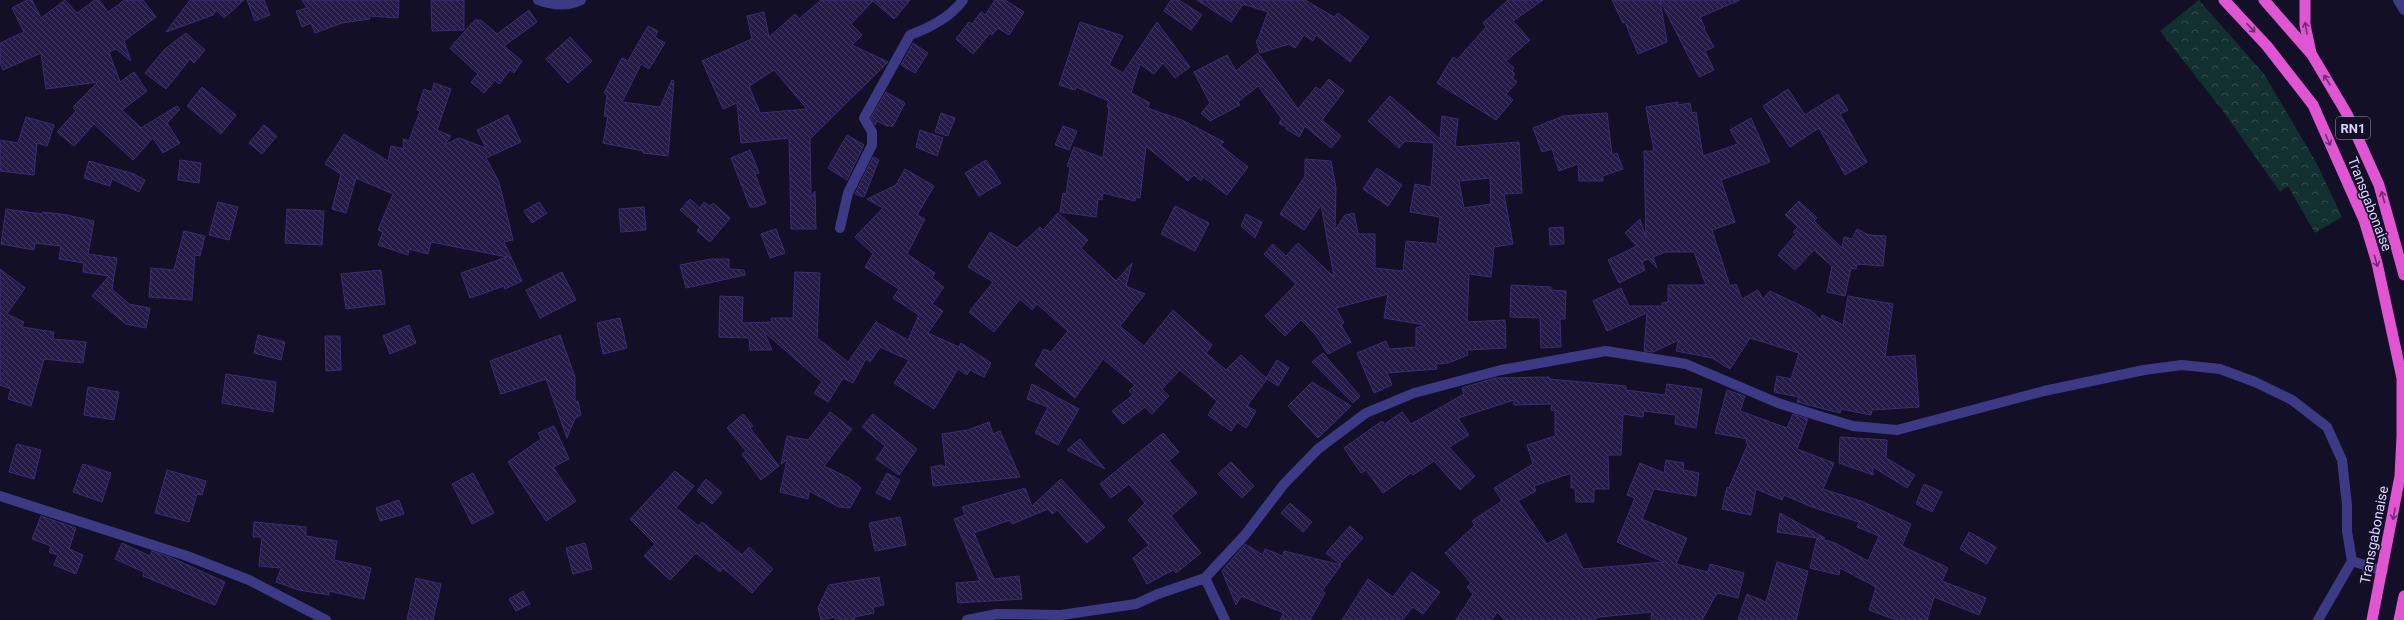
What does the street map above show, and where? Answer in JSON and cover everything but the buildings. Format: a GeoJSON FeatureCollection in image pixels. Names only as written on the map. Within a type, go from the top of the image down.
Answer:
{"type":"FeatureCollection","features":[{"type":"Feature","properties":{"kind":"highway","name":"Transgabonaise"},"geometry":{"type":"LineString","coordinates":[[2224,0],[2268,46],[2312,105],[2364,220],[2377,263],[2402,378],[2400,476],[2383,571],[2372,620]]}},
{"type":"Feature","properties":{"kind":"highway","name":"Transgabonaise"},"geometry":{"type":"LineString","coordinates":[[2264,0],[2312,55],[2347,114],[2379,185],[2404,275]]}},
{"type":"Feature","properties":{"kind":"highway"},"geometry":{"type":"LineString","coordinates":[[2305,0],[2304,25],[2312,55]]}},
{"type":"Feature","properties":{"kind":"highway"},"geometry":{"type":"LineString","coordinates":[[2399,620],[2404,596]]}},
{"type":"Feature","properties":{"kind":"street"},"geometry":{"type":"LineString","coordinates":[[538,0],[550,4],[574,4],[581,0]]}},
{"type":"Feature","properties":{"kind":"street"},"geometry":{"type":"LineString","coordinates":[[840,228],[848,193],[872,145],[872,132],[864,118],[880,87],[910,35],[932,27],[958,7],[963,0]]}},
{"type":"Feature","properties":{"kind":"street"},"geometry":{"type":"LineString","coordinates":[[2398,0],[2404,10]]}},
{"type":"Feature","properties":{"kind":"street"},"geometry":{"type":"LineString","coordinates":[[967,620],[997,614],[1061,615],[1136,604],[1158,594],[1205,578],[1245,535],[1284,484],[1318,449],[1366,413],[1414,394],[1502,370],[1606,352],[1686,364],[1792,408],[1853,426],[1897,430],[2044,391],[2144,370],[2182,365],[2220,369],[2255,382],[2292,400],[2327,427],[2342,460],[2347,505],[2347,531],[2352,561],[2318,620]]}},
{"type":"Feature","properties":{"kind":"street"},"geometry":{"type":"LineString","coordinates":[[0,496],[187,556],[248,580],[326,620]]}},
{"type":"Feature","properties":{"kind":"street"},"geometry":{"type":"LineString","coordinates":[[2352,561],[2383,571]]}},
{"type":"Feature","properties":{"kind":"street"},"geometry":{"type":"LineString","coordinates":[[1205,578],[1225,620]]}},
{"type":"Feature","properties":{"kind":"green space"},"geometry":{"type":"Polygon","coordinates":[[[2199,0],[2264,74],[2317,164],[2342,217],[2315,233],[2288,186],[2280,192],[2223,111],[2160,31],[2199,0]]]}}]}
